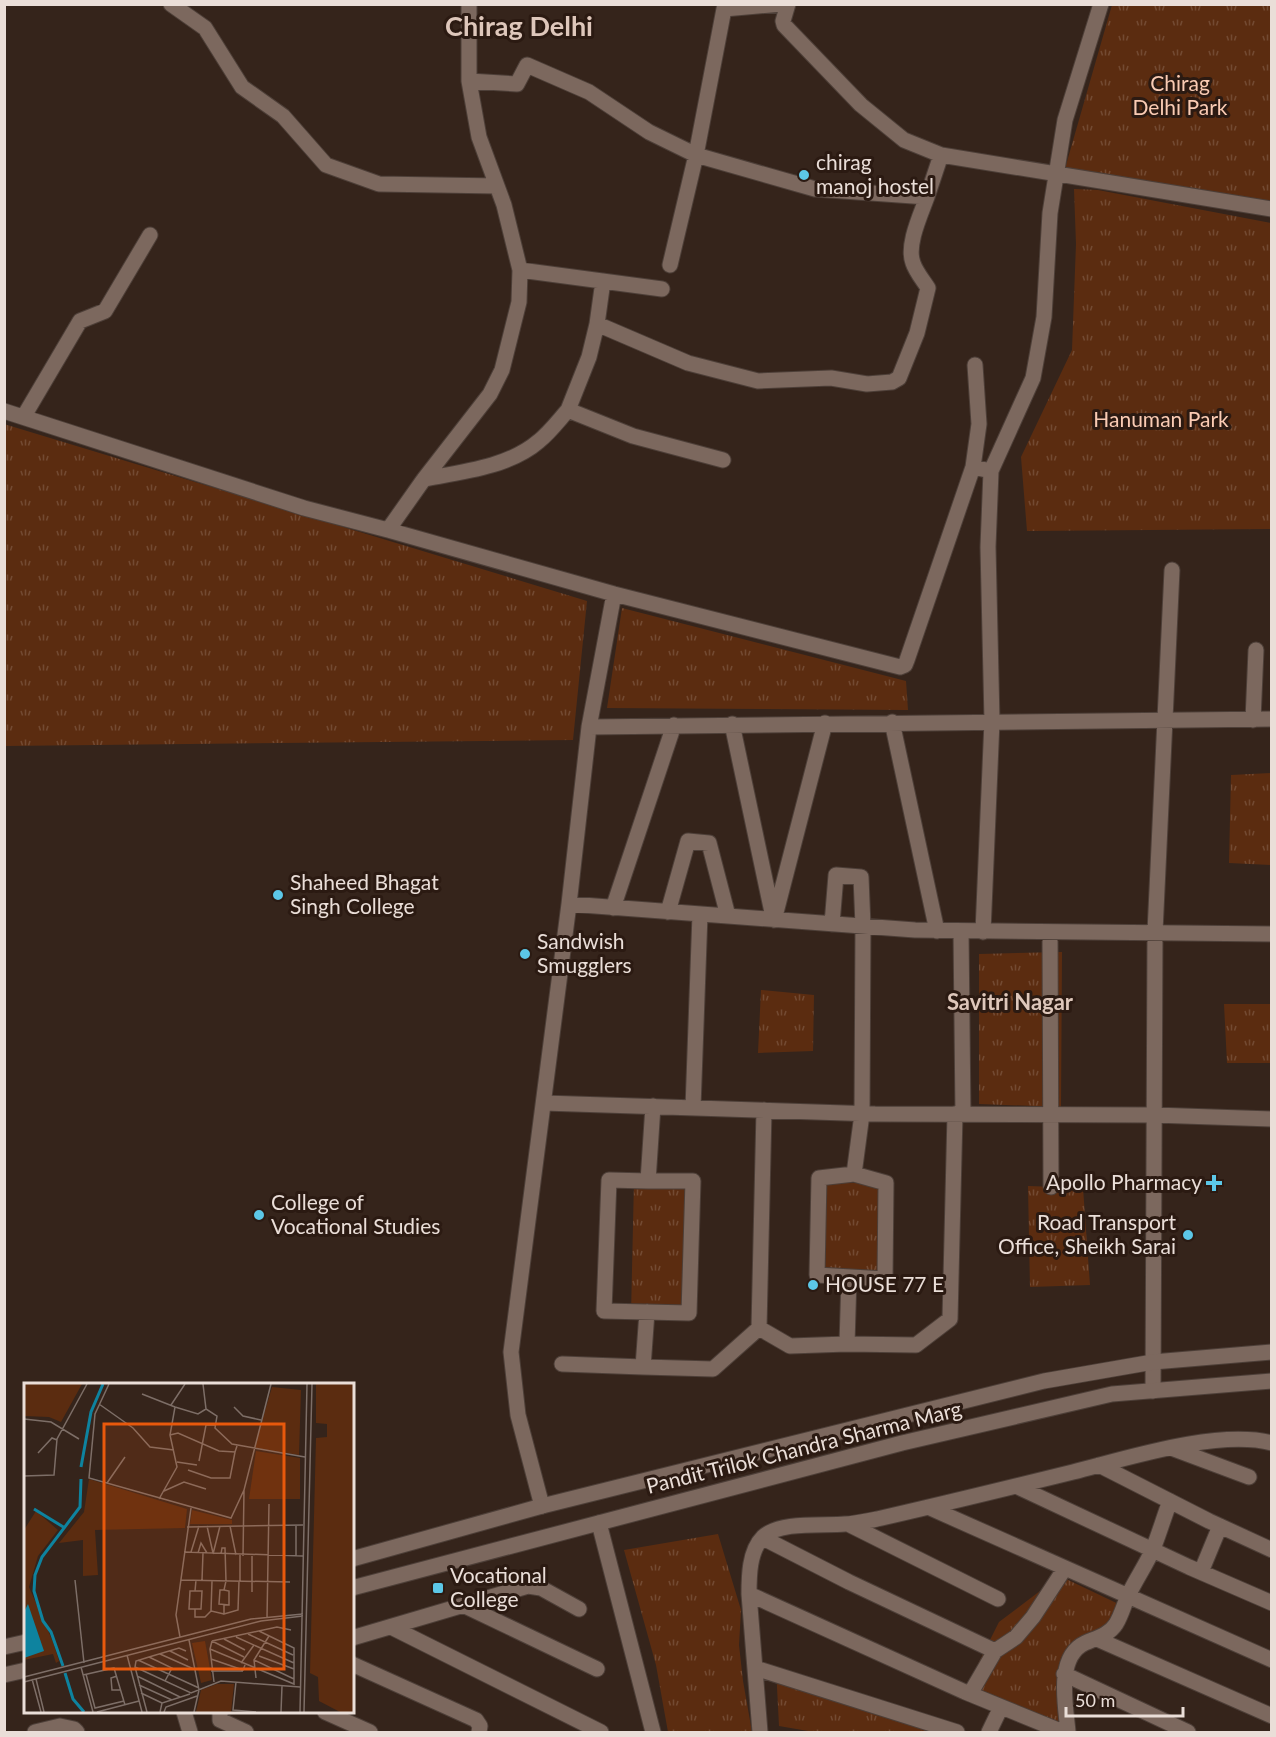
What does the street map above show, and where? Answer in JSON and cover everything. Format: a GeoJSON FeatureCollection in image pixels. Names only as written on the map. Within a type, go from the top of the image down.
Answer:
{"type":"FeatureCollection","features":[{"type":"Feature","properties":{"kind":"street"},"geometry":{"type":"LineString","coordinates":[[171,4],[205,28],[242,87],[283,116],[326,165],[379,184],[497,186]]}},
{"type":"Feature","properties":{"kind":"street"},"geometry":{"type":"LineString","coordinates":[[388,530],[490,394],[502,370],[519,302],[520,270],[504,205],[479,136],[469,81],[469,4]]}},
{"type":"Feature","properties":{"kind":"street"},"geometry":{"type":"LineString","coordinates":[[670,265],[696,155],[724,9],[782,4]]}},
{"type":"Feature","properties":{"kind":"street"},"geometry":{"type":"LineString","coordinates":[[788,4],[784,25],[861,105],[904,140],[941,155],[1272,209]]}},
{"type":"Feature","properties":{"kind":"street"},"geometry":{"type":"LineString","coordinates":[[983,932],[992,721],[988,546],[992,471],[1033,378],[1044,316],[1050,213],[1065,120],[1101,4]]}},
{"type":"Feature","properties":{"kind":"street"},"geometry":{"type":"LineString","coordinates":[[469,81],[517,84],[527,65],[589,92],[649,132],[696,155],[815,189],[927,197]]}},
{"type":"Feature","properties":{"kind":"street"},"geometry":{"type":"LineString","coordinates":[[597,324],[688,363],[758,381],[831,378],[867,384],[892,382],[899,378],[909,355],[928,288],[912,262],[911,248],[941,155]]}},
{"type":"Feature","properties":{"kind":"street"},"geometry":{"type":"LineString","coordinates":[[24,416],[80,321],[105,311],[150,235]]}},
{"type":"Feature","properties":{"kind":"street"},"geometry":{"type":"LineString","coordinates":[[520,270],[662,289]]}},
{"type":"Feature","properties":{"kind":"street"},"geometry":{"type":"LineString","coordinates":[[424,479],[470,471],[503,461],[538,442],[568,410],[589,357],[597,324],[603,280]]}},
{"type":"Feature","properties":{"kind":"street"},"geometry":{"type":"LineString","coordinates":[[4,411],[304,508],[614,594],[900,668],[907,660],[973,467],[979,424],[975,366]]}},
{"type":"Feature","properties":{"kind":"street"},"geometry":{"type":"LineString","coordinates":[[568,410],[633,436],[723,460]]}},
{"type":"Feature","properties":{"kind":"street"},"geometry":{"type":"LineString","coordinates":[[973,467],[992,471]]}},
{"type":"Feature","properties":{"kind":"street"},"geometry":{"type":"LineString","coordinates":[[1153,1391],[1155,932],[1172,570]]}},
{"type":"Feature","properties":{"kind":"street"},"geometry":{"type":"LineString","coordinates":[[542,1506],[518,1415],[510,1353],[544,1103],[589,726],[614,594]]}},
{"type":"Feature","properties":{"kind":"street"},"geometry":{"type":"LineString","coordinates":[[1253,720],[1256,650]]}},
{"type":"Feature","properties":{"kind":"street"},"geometry":{"type":"LineString","coordinates":[[589,726],[1272,719]]}},
{"type":"Feature","properties":{"kind":"street"},"geometry":{"type":"LineString","coordinates":[[892,722],[937,931]]}},
{"type":"Feature","properties":{"kind":"street"},"geometry":{"type":"LineString","coordinates":[[774,920],[825,723]]}},
{"type":"Feature","properties":{"kind":"street"},"geometry":{"type":"LineString","coordinates":[[732,724],[774,920]]}},
{"type":"Feature","properties":{"kind":"street"},"geometry":{"type":"LineString","coordinates":[[613,908],[675,725]]}},
{"type":"Feature","properties":{"kind":"street"},"geometry":{"type":"LineString","coordinates":[[668,912],[688,841],[709,843],[728,916]]}},
{"type":"Feature","properties":{"kind":"street"},"geometry":{"type":"LineString","coordinates":[[832,924],[836,875],[861,877],[862,1114],[854,1174]]}},
{"type":"Feature","properties":{"kind":"street"},"geometry":{"type":"LineString","coordinates":[[569,904],[937,931],[1272,934]]}},
{"type":"Feature","properties":{"kind":"street"},"geometry":{"type":"LineString","coordinates":[[693,1108],[700,914]]}},
{"type":"Feature","properties":{"kind":"street"},"geometry":{"type":"LineString","coordinates":[[759,1328],[790,1346],[916,1345],[950,1319],[959,1114],[961,931]]}},
{"type":"Feature","properties":{"kind":"street"},"geometry":{"type":"LineString","coordinates":[[1050,932],[1051,1187]]}},
{"type":"Feature","properties":{"kind":"street"},"geometry":{"type":"LineString","coordinates":[[544,1103],[862,1114],[1154,1115],[1272,1119]]}},
{"type":"Feature","properties":{"kind":"street"},"geometry":{"type":"LineString","coordinates":[[648,1181],[652,1106]]}},
{"type":"Feature","properties":{"kind":"street"},"geometry":{"type":"LineString","coordinates":[[562,1364],[713,1369],[759,1328],[764,1110]]}},
{"type":"Feature","properties":{"kind":"street"},"geometry":{"type":"LineString","coordinates":[[854,1174],[886,1183],[885,1279],[817,1275],[819,1178],[854,1174]]}},
{"type":"Feature","properties":{"kind":"street"},"geometry":{"type":"LineString","coordinates":[[609,1180],[648,1181],[693,1181],[689,1313],[604,1311],[609,1180]]}},
{"type":"Feature","properties":{"kind":"street"},"geometry":{"type":"LineString","coordinates":[[847,1344],[849,1277]]}},
{"type":"Feature","properties":{"kind":"street"},"geometry":{"type":"LineString","coordinates":[[643,1367],[647,1312]]}},
{"type":"Feature","properties":{"kind":"street","name":"Pandit Trilok Chandra Sharma Marg"},"geometry":{"type":"LineString","coordinates":[[354,1558],[542,1506],[1044,1381],[1153,1362],[1272,1352]]}},
{"type":"Feature","properties":{"kind":"street","name":"Pandit Trilok Chandra Sharma Marg"},"geometry":{"type":"LineString","coordinates":[[354,1587],[914,1441],[1112,1394],[1272,1381]]}},
{"type":"Feature","properties":{"kind":"street"},"geometry":{"type":"LineString","coordinates":[[760,1732],[749,1578],[753,1556],[763,1538],[784,1528],[848,1524],[928,1507],[1171,1448],[1226,1439],[1272,1443]]}},
{"type":"Feature","properties":{"kind":"street"},"geometry":{"type":"LineString","coordinates":[[1171,1448],[1249,1477]]}},
{"type":"Feature","properties":{"kind":"street"},"geometry":{"type":"LineString","coordinates":[[1099,1465],[1272,1550]]}},
{"type":"Feature","properties":{"kind":"street"},"geometry":{"type":"LineString","coordinates":[[1016,1486],[1272,1603]]}},
{"type":"Feature","properties":{"kind":"street"},"geometry":{"type":"LineString","coordinates":[[1068,1732],[1064,1674],[1071,1657],[1083,1644],[1097,1639],[1113,1628],[1123,1614],[1128,1595],[1152,1550],[1170,1501]]}},
{"type":"Feature","properties":{"kind":"street"},"geometry":{"type":"LineString","coordinates":[[928,1507],[1272,1660]]}},
{"type":"Feature","properties":{"kind":"street"},"geometry":{"type":"LineString","coordinates":[[598,1523],[653,1732]]}},
{"type":"Feature","properties":{"kind":"street"},"geometry":{"type":"LineString","coordinates":[[848,1524],[998,1599]]}},
{"type":"Feature","properties":{"kind":"street"},"geometry":{"type":"LineString","coordinates":[[1202,1572],[1220,1526]]}},
{"type":"Feature","properties":{"kind":"street"},"geometry":{"type":"LineString","coordinates":[[763,1538],[849,1582],[995,1651]]}},
{"type":"Feature","properties":{"kind":"street"},"geometry":{"type":"LineString","coordinates":[[969,1694],[995,1651],[1016,1637],[1033,1617],[1065,1568]]}},
{"type":"Feature","properties":{"kind":"street"},"geometry":{"type":"LineString","coordinates":[[354,1637],[528,1586],[541,1588],[579,1609]]}},
{"type":"Feature","properties":{"kind":"street"},"geometry":{"type":"LineString","coordinates":[[749,1594],[969,1694],[1063,1732]]}},
{"type":"Feature","properties":{"kind":"street"},"geometry":{"type":"LineString","coordinates":[[463,1605],[597,1669]]}},
{"type":"Feature","properties":{"kind":"street"},"geometry":{"type":"LineString","coordinates":[[391,1627],[601,1732]]}},
{"type":"Feature","properties":{"kind":"street"},"geometry":{"type":"LineString","coordinates":[[1097,1639],[1272,1716]]}},
{"type":"Feature","properties":{"kind":"street"},"geometry":{"type":"LineString","coordinates":[[4,1647],[24,1642]]}},
{"type":"Feature","properties":{"kind":"street"},"geometry":{"type":"LineString","coordinates":[[354,1665],[476,1720],[480,1726],[479,1732]]}},
{"type":"Feature","properties":{"kind":"street"},"geometry":{"type":"LineString","coordinates":[[755,1668],[957,1732]]}},
{"type":"Feature","properties":{"kind":"street"},"geometry":{"type":"LineString","coordinates":[[4,1675],[24,1670]]}},
{"type":"Feature","properties":{"kind":"street"},"geometry":{"type":"LineString","coordinates":[[1064,1674],[1188,1732]]}},
{"type":"Feature","properties":{"kind":"street"},"geometry":{"type":"LineString","coordinates":[[989,1732],[1001,1707]]}},
{"type":"Feature","properties":{"kind":"street"},"geometry":{"type":"LineString","coordinates":[[184,1713],[190,1732]]}},
{"type":"Feature","properties":{"kind":"street"},"geometry":{"type":"LineString","coordinates":[[327,1713],[370,1732]]}},
{"type":"Feature","properties":{"kind":"street"},"geometry":{"type":"LineString","coordinates":[[221,1721],[246,1732]]}},
{"type":"Feature","properties":{"kind":"street"},"geometry":{"type":"LineString","coordinates":[[35,1732],[60,1726],[74,1729],[77,1732]]}},
{"type":"Feature","properties":{"kind":"green space","name":"Chirag Delhi Park"},"geometry":{"type":"Polygon","coordinates":[[[1112,5],[1271,5],[1271,201],[1064,172],[1112,5]]]}},
{"type":"Feature","properties":{"kind":"green space","name":"Hanuman Park"},"geometry":{"type":"Polygon","coordinates":[[[1074,189],[1098,190],[1271,223],[1271,529],[1027,531],[1021,457],[1072,350],[1076,244],[1074,189]]]}},
{"type":"Feature","properties":{"kind":"green space"},"geometry":{"type":"Polygon","coordinates":[[[4,424],[587,601],[573,740],[5,746],[4,424]]]}},
{"type":"Feature","properties":{"kind":"green space"},"geometry":{"type":"Polygon","coordinates":[[[622,608],[906,681],[908,710],[607,708],[622,608]]]}},
{"type":"Feature","properties":{"kind":"green space"},"geometry":{"type":"Polygon","coordinates":[[[1271,773],[1271,865],[1229,863],[1231,775],[1271,773]]]}},
{"type":"Feature","properties":{"kind":"green space"},"geometry":{"type":"Polygon","coordinates":[[[1062,952],[1061,1107],[979,1104],[979,954],[1062,952]]]}},
{"type":"Feature","properties":{"kind":"green space"},"geometry":{"type":"Polygon","coordinates":[[[761,990],[814,995],[813,1051],[758,1053],[761,990]]]}},
{"type":"Feature","properties":{"kind":"green space"},"geometry":{"type":"Polygon","coordinates":[[[1224,1004],[1271,1004],[1271,1063],[1227,1063],[1224,1004]]]}},
{"type":"Feature","properties":{"kind":"green space"},"geometry":{"type":"Polygon","coordinates":[[[634,1181],[693,1181],[689,1313],[631,1315],[634,1181]]]}},
{"type":"Feature","properties":{"kind":"green space"},"geometry":{"type":"Polygon","coordinates":[[[826,1183],[886,1183],[885,1279],[825,1278],[826,1183]]]}},
{"type":"Feature","properties":{"kind":"green space"},"geometry":{"type":"Polygon","coordinates":[[[1028,1186],[1083,1188],[1090,1285],[1030,1287],[1028,1186]]]}},
{"type":"Feature","properties":{"kind":"green space"},"geometry":{"type":"Polygon","coordinates":[[[718,1534],[741,1610],[739,1645],[752,1732],[668,1732],[656,1665],[624,1550],[718,1534]]]}},
{"type":"Feature","properties":{"kind":"green space"},"geometry":{"type":"Polygon","coordinates":[[[1066,1579],[1129,1609],[1073,1651],[1065,1726],[976,1691],[978,1664],[999,1622],[1040,1591],[1066,1579]]]}},
{"type":"Feature","properties":{"kind":"green space"},"geometry":{"type":"Polygon","coordinates":[[[776,1667],[949,1732],[814,1732],[779,1726],[776,1667]]]}},
{"type":"Feature","properties":{"kind":"place","name":"chirag manoj hostel"},"geometry":{"type":"Point","coordinates":[804,175]}},
{"type":"Feature","properties":{"kind":"place","name":"Shaheed Bhagat Singh College"},"geometry":{"type":"Point","coordinates":[278,895]}},
{"type":"Feature","properties":{"kind":"place","name":"Sandwish Smugglers"},"geometry":{"type":"Point","coordinates":[525,954]}},
{"type":"Feature","properties":{"kind":"place","name":"Apollo Pharmacy"},"geometry":{"type":"Point","coordinates":[1214,1183]}},
{"type":"Feature","properties":{"kind":"place","name":"College of Vocational Studies"},"geometry":{"type":"Point","coordinates":[259,1215]}},
{"type":"Feature","properties":{"kind":"place","name":"Road Transport Office, Sheikh Sarai"},"geometry":{"type":"Point","coordinates":[1188,1235]}},
{"type":"Feature","properties":{"kind":"place","name":"HOUSE 77 E"},"geometry":{"type":"Point","coordinates":[813,1285]}},
{"type":"Feature","properties":{"kind":"place","name":"Vocational College"},"geometry":{"type":"Point","coordinates":[438,1588]}},
{"type":"Feature","properties":{"kind":"district","name":"Chirag Delhi"},"geometry":{"type":"Point","coordinates":[519,27]}},
{"type":"Feature","properties":{"kind":"district","name":"Savitri Nagar"},"geometry":{"type":"Point","coordinates":[1010,1002]}}]}
